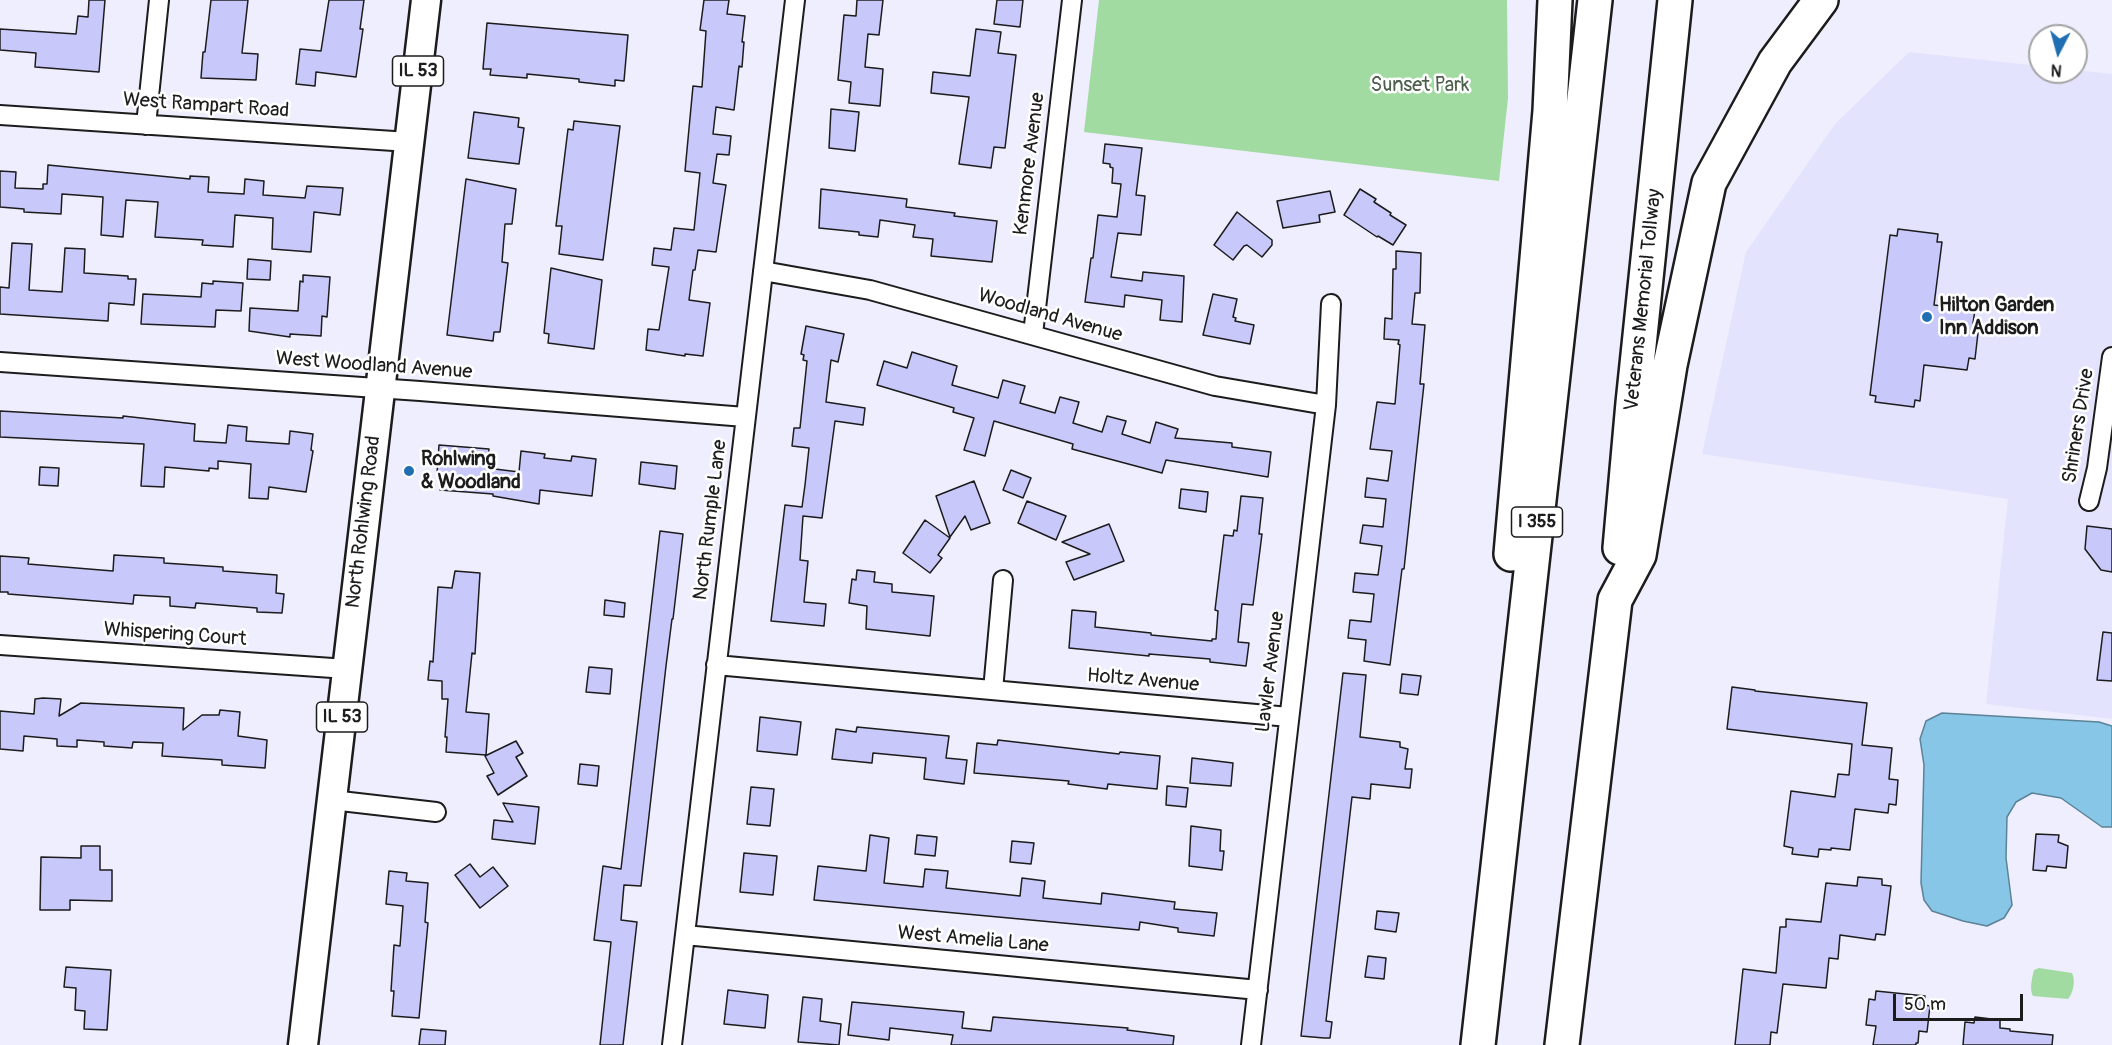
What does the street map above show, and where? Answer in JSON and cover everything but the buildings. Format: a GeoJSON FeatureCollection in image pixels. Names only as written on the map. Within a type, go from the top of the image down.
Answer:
{"type":"FeatureCollection","features":[{"type":"Feature","properties":{"kind":"highway"},"geometry":{"type":"LineString","coordinates":[[1477,1045],[1477,962],[1496,771],[1505,616],[1550,111],[1556,0]]}},
{"type":"Feature","properties":{"kind":"highway","name":"I 355"},"geometry":{"type":"LineString","coordinates":[[1477,1045],[1595,0]]}},
{"type":"Feature","properties":{"kind":"highway","name":"Veterans Memorial Tollway"},"geometry":{"type":"LineString","coordinates":[[1562,1045],[1615,600],[1675,0]]}},
{"type":"Feature","properties":{"kind":"highway"},"geometry":{"type":"LineString","coordinates":[[1615,600],[1639,555],[1670,365],[1709,183],[1775,62],[1821,0]]}},
{"type":"Feature","properties":{"kind":"main road","name":"North Rohlwing Road"},"geometry":{"type":"LineString","coordinates":[[303,1045],[426,0]]}},
{"type":"Feature","properties":{"kind":"street"},"geometry":{"type":"LineString","coordinates":[[146,125],[159,0]]}},
{"type":"Feature","properties":{"kind":"street","name":"North Rumple Lane"},"geometry":{"type":"LineString","coordinates":[[672,1045],[795,0]]}},
{"type":"Feature","properties":{"kind":"street","name":"Kenmore Avenue"},"geometry":{"type":"LineString","coordinates":[[1033,334],[1072,0]]}},
{"type":"Feature","properties":{"kind":"street","name":"West Rampart Road"},"geometry":{"type":"LineString","coordinates":[[0,115],[410,142]]}},
{"type":"Feature","properties":{"kind":"street","name":"Woodland Avenue"},"geometry":{"type":"LineString","coordinates":[[763,271],[870,290],[1215,386],[1326,405]]}},
{"type":"Feature","properties":{"kind":"street","name":"Lawler Avenue"},"geometry":{"type":"LineString","coordinates":[[1251,1045],[1326,405],[1331,304]]}},
{"type":"Feature","properties":{"kind":"street","name":"Shriners Drive"},"geometry":{"type":"LineString","coordinates":[[2089,501],[2097,468],[2112,357]]}},
{"type":"Feature","properties":{"kind":"street","name":"West Woodland Avenue"},"geometry":{"type":"LineString","coordinates":[[0,362],[380,388],[745,417]]}},
{"type":"Feature","properties":{"kind":"street"},"geometry":{"type":"LineString","coordinates":[[993,690],[1003,580]]}},
{"type":"Feature","properties":{"kind":"street","name":"Whispering Court"},"geometry":{"type":"LineString","coordinates":[[0,645],[347,669]]}},
{"type":"Feature","properties":{"kind":"street","name":"Holtz Avenue"},"geometry":{"type":"LineString","coordinates":[[716,665],[1289,717]]}},
{"type":"Feature","properties":{"kind":"street"},"geometry":{"type":"LineString","coordinates":[[332,800],[436,812]]}},
{"type":"Feature","properties":{"kind":"street","name":"West Amelia Lane"},"geometry":{"type":"LineString","coordinates":[[685,935],[1258,990]]}},
{"type":"Feature","properties":{"kind":"shaded area"},"geometry":{"type":"Polygon","coordinates":[[[1909,52],[2028,65],[2028,84],[2088,84],[2088,71],[2112,74],[2112,719],[1986,704],[2008,499],[1702,454],[1746,252],[1835,124],[1909,52]]]}},
{"type":"Feature","properties":{"kind":"green space","name":"Sunset Park"},"geometry":{"type":"Polygon","coordinates":[[[1099,0],[1507,0],[1508,98],[1499,181],[1084,132],[1099,0]]]}},
{"type":"Feature","properties":{"kind":"green space"},"geometry":{"type":"Polygon","coordinates":[[[2039,968],[2072,973],[2073,987],[2068,999],[2033,996],[2032,977],[2034,970],[2039,968]]]}},
{"type":"Feature","properties":{"kind":"water"},"geometry":{"type":"Polygon","coordinates":[[[1942,713],[2099,722],[2112,726],[2112,827],[2102,827],[2061,798],[2032,793],[2016,802],[2007,817],[2006,858],[2012,905],[2004,918],[1987,926],[1932,911],[1924,900],[1921,883],[1924,765],[1920,739],[1926,721],[1942,713]]]}},
{"type":"Feature","properties":{"kind":"place","name":"Hilton Garden Inn Addison"},"geometry":{"type":"Point","coordinates":[1927,317]}},
{"type":"Feature","properties":{"kind":"place","name":"Rohlwing & Woodland"},"geometry":{"type":"Point","coordinates":[409,471]}}]}
